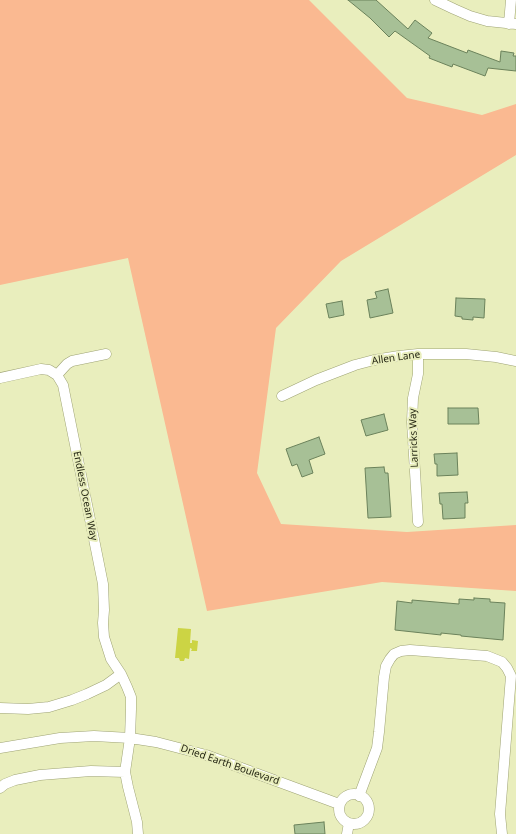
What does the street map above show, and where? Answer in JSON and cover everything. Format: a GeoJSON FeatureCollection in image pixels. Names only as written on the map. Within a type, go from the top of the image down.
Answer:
{"type":"FeatureCollection","features":[{"type":"Feature","properties":{"kind":"street"},"geometry":{"type":"LineString","coordinates":[[434,0],[470,16],[487,21],[513,24],[511,0]]}},
{"type":"Feature","properties":{"kind":"street"},"geometry":{"type":"LineString","coordinates":[[0,378],[41,369],[49,370],[57,374],[72,361],[106,354]]}},
{"type":"Feature","properties":{"kind":"street","name":"Allen Lane"},"geometry":{"type":"LineString","coordinates":[[282,396],[316,380],[356,365],[374,360],[399,356],[418,354],[466,354],[516,361]]}},
{"type":"Feature","properties":{"kind":"street","name":"Larricks Way"},"geometry":{"type":"LineString","coordinates":[[418,354],[418,374],[413,398],[412,422],[418,522]]}},
{"type":"Feature","properties":{"kind":"street","name":"Endless Ocean Way"},"geometry":{"type":"LineString","coordinates":[[57,374],[63,385],[102,584],[104,637],[111,659],[128,687],[131,697],[130,738],[126,772],[138,834]]}},
{"type":"Feature","properties":{"kind":"street"},"geometry":{"type":"LineString","coordinates":[[359,796],[377,748],[380,732],[384,677],[386,666],[394,654],[401,651],[410,650],[487,656],[502,662],[511,676],[500,814],[502,834]]}},
{"type":"Feature","properties":{"kind":"street"},"geometry":{"type":"LineString","coordinates":[[0,708],[28,709],[49,707],[87,694],[106,685],[121,674]]}},
{"type":"Feature","properties":{"kind":"street","name":"Dried Earth Boulevard"},"geometry":{"type":"LineString","coordinates":[[0,748],[60,738],[94,736],[130,738],[156,742],[206,755],[339,804]]}},
{"type":"Feature","properties":{"kind":"street"},"geometry":{"type":"LineString","coordinates":[[0,788],[15,780],[40,775],[90,771],[126,772]]}},
{"type":"Feature","properties":{"kind":"street"},"geometry":{"type":"LineString","coordinates":[[354,794],[359,796],[364,798],[368,805],[368,815],[365,820],[360,824],[352,824],[344,821],[338,811],[339,804],[348,795],[354,794]]}},
{"type":"Feature","properties":{"kind":"street"},"geometry":{"type":"LineString","coordinates":[[347,834],[349,823]]}},
{"type":"Feature","properties":{"kind":"shaded area"},"geometry":{"type":"Polygon","coordinates":[[[0,0],[309,0],[407,98],[482,115],[516,104],[516,155],[341,261],[276,328],[257,473],[281,524],[407,532],[516,525],[516,591],[382,582],[207,611],[128,258],[0,285],[0,0]]]}},
{"type":"Feature","properties":{"kind":"shaded area"},"geometry":{"type":"Polygon","coordinates":[[[178,628],[191,629],[190,643],[192,643],[192,640],[198,641],[197,651],[191,651],[192,649],[190,648],[189,659],[185,658],[184,661],[180,661],[179,658],[175,658],[178,628]]]}},
{"type":"Feature","properties":{"kind":"building"},"geometry":{"type":"Polygon","coordinates":[[[348,0],[376,0],[408,29],[415,20],[432,33],[428,38],[467,53],[468,50],[500,62],[501,51],[514,53],[513,56],[516,56],[516,71],[488,68],[485,76],[453,64],[452,67],[429,58],[430,56],[395,31],[389,37],[370,18],[348,0]]]}},
{"type":"Feature","properties":{"kind":"building"},"geometry":{"type":"Polygon","coordinates":[[[388,289],[393,313],[370,318],[367,300],[377,298],[375,292],[388,289]]]}},
{"type":"Feature","properties":{"kind":"building"},"geometry":{"type":"Polygon","coordinates":[[[456,298],[485,299],[484,318],[473,317],[473,320],[462,319],[462,317],[455,316],[456,298]]]}},
{"type":"Feature","properties":{"kind":"building"},"geometry":{"type":"Polygon","coordinates":[[[342,301],[344,315],[329,318],[326,304],[342,301]]]}},
{"type":"Feature","properties":{"kind":"building"},"geometry":{"type":"Polygon","coordinates":[[[448,408],[478,408],[479,424],[448,424],[448,408]]]}},
{"type":"Feature","properties":{"kind":"building"},"geometry":{"type":"Polygon","coordinates":[[[384,414],[388,430],[366,436],[361,420],[384,414]]]}},
{"type":"Feature","properties":{"kind":"building"},"geometry":{"type":"Polygon","coordinates":[[[319,437],[325,454],[309,460],[313,473],[302,477],[297,464],[292,466],[286,449],[319,437]]]}},
{"type":"Feature","properties":{"kind":"building"},"geometry":{"type":"Polygon","coordinates":[[[457,453],[458,475],[437,476],[437,464],[435,464],[434,454],[457,453]]]}},
{"type":"Feature","properties":{"kind":"building"},"geometry":{"type":"Polygon","coordinates":[[[384,467],[385,473],[388,473],[391,517],[368,518],[365,468],[384,467]]]}},
{"type":"Feature","properties":{"kind":"building"},"geometry":{"type":"Polygon","coordinates":[[[467,492],[468,503],[465,503],[465,518],[443,519],[442,504],[440,504],[439,493],[467,492]]]}},
{"type":"Feature","properties":{"kind":"building"},"geometry":{"type":"Polygon","coordinates":[[[474,598],[490,599],[490,602],[505,603],[503,640],[441,633],[441,635],[395,630],[397,601],[412,603],[412,600],[459,604],[459,599],[474,600],[474,598]]]}},
{"type":"Feature","properties":{"kind":"building"},"geometry":{"type":"Polygon","coordinates":[[[324,822],[325,834],[295,834],[294,825],[324,822]]]}}]}
